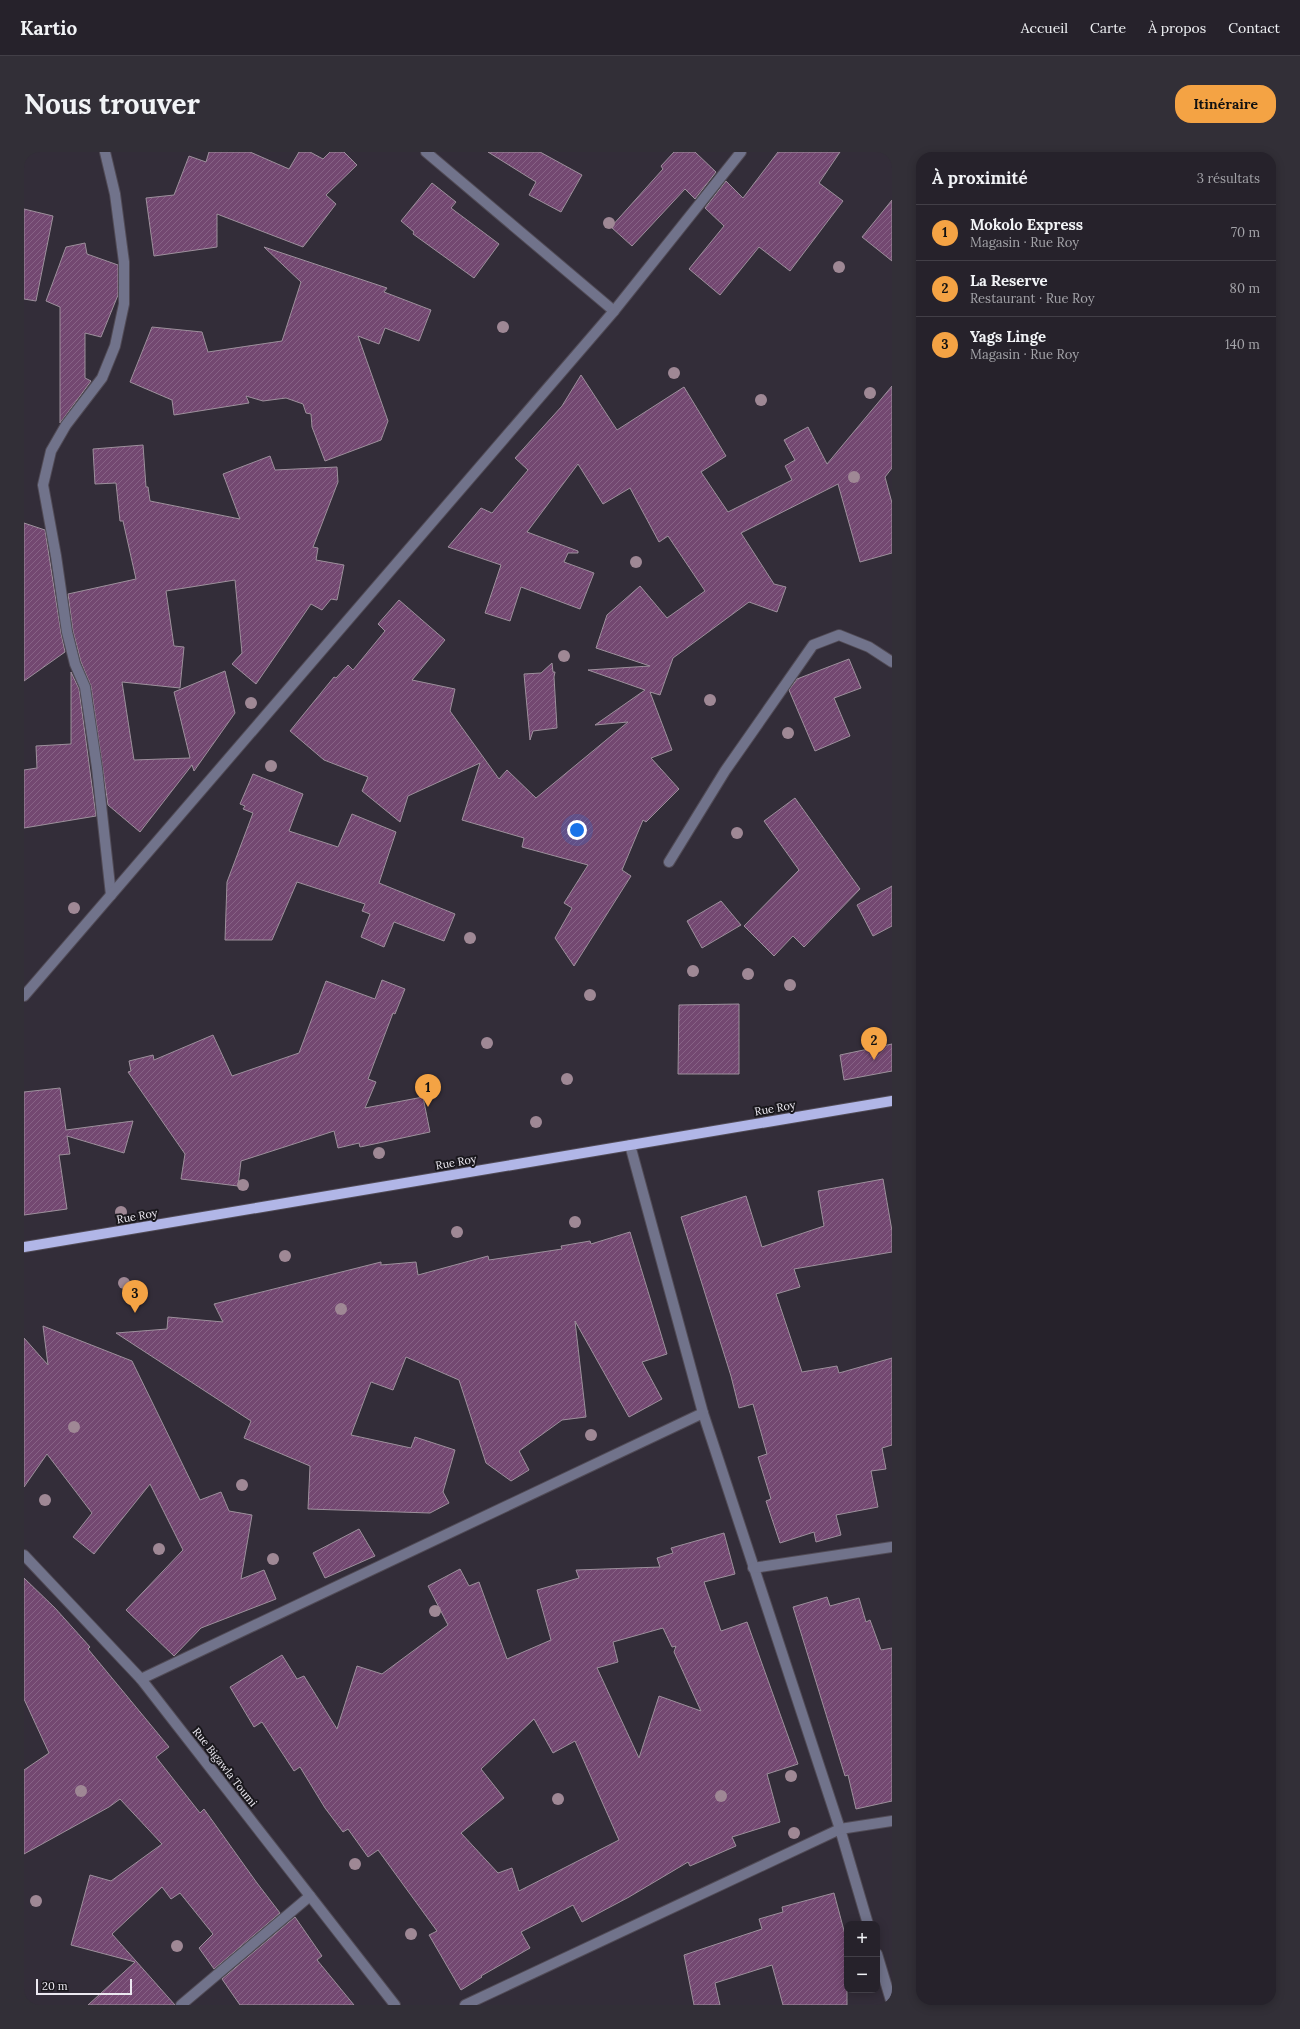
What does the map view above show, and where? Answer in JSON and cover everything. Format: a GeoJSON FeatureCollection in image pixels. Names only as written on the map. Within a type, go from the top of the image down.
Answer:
{"type":"FeatureCollection","features":[{"type":"Feature","properties":{"kind":"main road","name":"Rue Roy"},"geometry":{"type":"LineString","coordinates":[[24,1247],[892,1101]]}},
{"type":"Feature","properties":{"kind":"street"},"geometry":{"type":"LineString","coordinates":[[105,152],[115,194],[124,262],[124,304],[115,346],[102,378],[66,425],[51,452],[43,485],[56,556],[67,632],[75,664],[85,687],[98,768],[111,895]]}},
{"type":"Feature","properties":{"kind":"street"},"geometry":{"type":"LineString","coordinates":[[426,152],[614,311]]}},
{"type":"Feature","properties":{"kind":"street"},"geometry":{"type":"LineString","coordinates":[[24,996],[614,311],[741,152]]}},
{"type":"Feature","properties":{"kind":"street"},"geometry":{"type":"LineString","coordinates":[[669,862],[725,771],[814,645],[840,635],[869,647],[892,662]]}},
{"type":"Feature","properties":{"kind":"street"},"geometry":{"type":"LineString","coordinates":[[630,1145],[703,1412],[840,1829],[867,1921]]}},
{"type":"Feature","properties":{"kind":"street"},"geometry":{"type":"LineString","coordinates":[[141,1679],[703,1412]]}},
{"type":"Feature","properties":{"kind":"street"},"geometry":{"type":"LineString","coordinates":[[753,1568],[892,1547]]}},
{"type":"Feature","properties":{"kind":"street","name":"Rue Bigawla Toumi"},"geometry":{"type":"LineString","coordinates":[[24,1555],[141,1679],[395,2005]]}},
{"type":"Feature","properties":{"kind":"street"},"geometry":{"type":"LineString","coordinates":[[465,2005],[840,1829],[892,1821]]}},
{"type":"Feature","properties":{"kind":"street"},"geometry":{"type":"LineString","coordinates":[[181,2005],[310,1896]]}},
{"type":"Feature","properties":{"kind":"street"},"geometry":{"type":"LineString","coordinates":[[878,1957],[892,2004]]}},
{"type":"Feature","properties":{"kind":"building"},"geometry":{"type":"Polygon","coordinates":[[[209,152],[250,152],[289,169],[299,152],[310,152],[323,159],[330,152],[344,152],[357,165],[326,195],[336,204],[303,247],[217,214],[217,247],[154,256],[146,198],[174,195],[189,156],[206,162],[209,152]]]}},
{"type":"Feature","properties":{"kind":"building"},"geometry":{"type":"Polygon","coordinates":[[[488,152],[540,152],[582,175],[561,212],[529,195],[536,182],[488,152]]]}},
{"type":"Feature","properties":{"kind":"building"},"geometry":{"type":"Polygon","coordinates":[[[674,152],[695,152],[716,172],[695,199],[685,189],[632,246],[611,227],[663,169],[661,166],[674,152]]]}},
{"type":"Feature","properties":{"kind":"building"},"geometry":{"type":"Polygon","coordinates":[[[778,152],[840,152],[819,183],[843,201],[790,271],[759,247],[720,295],[689,269],[724,226],[705,208],[726,181],[743,198],[778,152]]]}},
{"type":"Feature","properties":{"kind":"building"},"geometry":{"type":"Polygon","coordinates":[[[432,183],[456,202],[451,208],[499,244],[474,278],[413,234],[414,232],[401,221],[432,183]]]}},
{"type":"Feature","properties":{"kind":"building"},"geometry":{"type":"Polygon","coordinates":[[[892,200],[892,261],[862,237],[892,200]]]}},
{"type":"Feature","properties":{"kind":"building"},"geometry":{"type":"Polygon","coordinates":[[[24,209],[53,216],[36,301],[24,299],[24,209]]]}},
{"type":"Feature","properties":{"kind":"building"},"geometry":{"type":"Polygon","coordinates":[[[85,243],[87,254],[118,265],[118,295],[101,337],[85,333],[85,378],[91,381],[60,423],[60,307],[46,301],[66,247],[85,243]]]}},
{"type":"Feature","properties":{"kind":"building"},"geometry":{"type":"Polygon","coordinates":[[[264,247],[387,288],[384,292],[431,310],[419,341],[385,328],[379,344],[358,336],[388,421],[381,440],[325,461],[312,427],[311,414],[306,413],[303,404],[286,398],[263,401],[246,396],[249,403],[174,415],[172,400],[130,382],[152,327],[202,332],[208,352],[282,341],[301,282],[264,247]]]}},
{"type":"Feature","properties":{"kind":"building"},"geometry":{"type":"Polygon","coordinates":[[[581,375],[617,430],[684,387],[726,456],[701,472],[728,512],[792,480],[785,466],[795,460],[784,440],[808,427],[827,464],[892,386],[892,468],[885,477],[892,503],[892,553],[860,562],[838,484],[741,533],[774,584],[786,587],[777,612],[749,602],[673,658],[660,695],[650,692],[672,750],[651,758],[679,789],[646,822],[643,820],[622,870],[631,876],[574,966],[555,938],[572,908],[564,903],[588,865],[522,847],[524,838],[462,820],[480,763],[408,796],[400,822],[362,791],[368,777],[324,760],[290,731],[334,677],[336,678],[348,665],[353,670],[385,631],[378,624],[399,600],[445,640],[412,680],[455,689],[450,711],[499,779],[507,770],[536,798],[628,722],[595,725],[645,690],[588,670],[650,666],[596,648],[607,615],[640,586],[667,618],[705,591],[668,536],[659,542],[630,488],[603,504],[578,464],[527,532],[578,551],[578,553],[568,553],[564,562],[594,573],[580,609],[521,587],[510,621],[485,613],[501,565],[448,547],[481,508],[492,513],[528,470],[515,458],[562,406],[581,375]]]}},
{"type":"Feature","properties":{"kind":"building"},"geometry":{"type":"Polygon","coordinates":[[[143,445],[146,487],[148,487],[150,501],[240,519],[223,474],[270,456],[275,470],[337,467],[338,482],[313,547],[318,548],[316,560],[344,565],[337,600],[331,599],[322,610],[311,604],[256,684],[232,664],[242,653],[235,580],[166,591],[174,646],[184,647],[180,688],[122,682],[134,760],[190,758],[174,692],[225,671],[235,713],[194,771],[192,765],[140,832],[108,805],[91,686],[81,662],[73,631],[68,594],[136,579],[123,521],[120,521],[116,483],[95,484],[93,449],[143,445]]]}},
{"type":"Feature","properties":{"kind":"building"},"geometry":{"type":"Polygon","coordinates":[[[24,523],[45,530],[65,652],[24,681],[24,523]]]}},
{"type":"Feature","properties":{"kind":"building"},"geometry":{"type":"Polygon","coordinates":[[[849,659],[861,688],[834,698],[850,736],[815,751],[789,690],[797,679],[849,659]]]}},
{"type":"Feature","properties":{"kind":"building"},"geometry":{"type":"Polygon","coordinates":[[[552,663],[553,672],[555,672],[557,728],[533,731],[530,740],[524,674],[541,673],[552,663]]]}},
{"type":"Feature","properties":{"kind":"building"},"geometry":{"type":"Polygon","coordinates":[[[71,672],[79,689],[96,816],[24,828],[24,770],[37,768],[36,746],[71,744],[71,672]]]}},
{"type":"Feature","properties":{"kind":"building"},"geometry":{"type":"Polygon","coordinates":[[[253,774],[303,794],[289,831],[338,847],[352,814],[396,832],[379,883],[455,914],[444,941],[394,922],[384,947],[361,937],[370,914],[362,911],[365,904],[297,882],[272,940],[225,940],[227,882],[253,813],[243,809],[245,806],[240,804],[253,774]]]}},
{"type":"Feature","properties":{"kind":"building"},"geometry":{"type":"Polygon","coordinates":[[[795,798],[860,889],[804,947],[793,936],[774,956],[744,926],[799,870],[764,821],[795,798]]]}},
{"type":"Feature","properties":{"kind":"building"},"geometry":{"type":"Polygon","coordinates":[[[892,886],[892,926],[873,936],[857,905],[892,886]]]}},
{"type":"Feature","properties":{"kind":"building"},"geometry":{"type":"Polygon","coordinates":[[[721,901],[741,925],[702,948],[687,921],[721,901]]]}},
{"type":"Feature","properties":{"kind":"building"},"geometry":{"type":"Polygon","coordinates":[[[382,980],[405,989],[395,1014],[393,1013],[368,1079],[376,1082],[365,1108],[423,1097],[430,1132],[360,1147],[359,1143],[338,1148],[334,1131],[241,1161],[238,1186],[181,1179],[185,1154],[128,1072],[131,1071],[129,1061],[153,1055],[154,1060],[213,1035],[232,1076],[299,1053],[326,981],[375,999],[382,980]]]}},
{"type":"Feature","properties":{"kind":"building"},"geometry":{"type":"Polygon","coordinates":[[[739,1004],[739,1074],[678,1074],[679,1005],[739,1004]]]}},
{"type":"Feature","properties":{"kind":"building"},"geometry":{"type":"Polygon","coordinates":[[[892,1044],[892,1071],[844,1080],[840,1055],[892,1044]]]}},
{"type":"Feature","properties":{"kind":"building"},"geometry":{"type":"Polygon","coordinates":[[[60,1088],[66,1130],[133,1121],[124,1153],[67,1136],[70,1154],[59,1155],[67,1209],[24,1215],[24,1092],[60,1088]]]}},
{"type":"Feature","properties":{"kind":"building"},"geometry":{"type":"Polygon","coordinates":[[[883,1179],[892,1231],[892,1252],[794,1269],[800,1287],[776,1294],[802,1372],[837,1366],[839,1373],[892,1358],[892,1445],[882,1448],[886,1469],[871,1471],[878,1507],[836,1515],[841,1535],[816,1542],[814,1532],[780,1543],[766,1501],[771,1499],[758,1457],[767,1454],[753,1404],[739,1408],[731,1376],[681,1217],[746,1196],[762,1247],[824,1226],[818,1191],[883,1179]]]}},
{"type":"Feature","properties":{"kind":"building"},"geometry":{"type":"Polygon","coordinates":[[[630,1232],[667,1354],[642,1362],[662,1399],[629,1417],[575,1321],[586,1417],[562,1420],[519,1451],[529,1470],[511,1481],[486,1463],[459,1380],[406,1357],[393,1390],[371,1382],[351,1435],[411,1448],[415,1437],[455,1450],[443,1492],[449,1503],[430,1513],[308,1509],[310,1466],[244,1438],[251,1421],[116,1333],[167,1329],[168,1317],[223,1322],[214,1304],[381,1262],[381,1265],[416,1262],[418,1275],[488,1256],[489,1260],[562,1249],[561,1246],[590,1241],[591,1244],[630,1232]]]}},
{"type":"Feature","properties":{"kind":"building"},"geometry":{"type":"Polygon","coordinates":[[[43,1326],[132,1361],[200,1500],[221,1492],[229,1511],[252,1515],[241,1579],[264,1570],[276,1599],[201,1628],[174,1656],[126,1610],[183,1550],[150,1484],[94,1554],[73,1537],[92,1513],[47,1454],[24,1487],[24,1338],[48,1365],[43,1326]]]}},
{"type":"Feature","properties":{"kind":"building"},"geometry":{"type":"Polygon","coordinates":[[[359,1529],[375,1556],[325,1578],[313,1553],[359,1529]]]}},
{"type":"Feature","properties":{"kind":"building"},"geometry":{"type":"Polygon","coordinates":[[[724,1533],[735,1574],[704,1582],[721,1631],[747,1622],[798,1764],[767,1774],[780,1822],[732,1837],[736,1846],[690,1866],[688,1862],[629,1897],[582,1922],[573,1905],[521,1932],[530,1948],[481,1976],[482,1977],[461,1990],[429,1935],[437,1931],[378,1850],[368,1857],[348,1829],[343,1832],[325,1808],[300,1767],[294,1771],[262,1722],[254,1727],[230,1687],[282,1655],[297,1679],[304,1676],[337,1729],[357,1666],[382,1674],[448,1625],[428,1586],[460,1569],[469,1586],[479,1582],[507,1659],[551,1640],[537,1590],[579,1578],[576,1570],[660,1567],[657,1558],[673,1553],[671,1548],[724,1533]],[[663,1628],[613,1642],[618,1662],[597,1668],[639,1758],[659,1696],[701,1711],[674,1652],[676,1646],[672,1647],[663,1628]],[[534,1719],[481,1769],[504,1798],[461,1833],[498,1873],[512,1868],[519,1891],[619,1840],[575,1741],[553,1753],[534,1719]]]}},
{"type":"Feature","properties":{"kind":"building"},"geometry":{"type":"Polygon","coordinates":[[[24,1578],[55,1608],[90,1647],[88,1649],[169,1747],[156,1757],[200,1813],[204,1809],[280,1913],[214,1969],[199,1948],[213,1934],[180,1893],[171,1899],[162,1887],[112,1934],[175,2005],[88,2005],[135,1962],[71,1945],[90,1875],[111,1881],[162,1844],[120,1799],[109,1807],[24,1854],[24,1770],[49,1753],[24,1699],[24,1578]]]}},
{"type":"Feature","properties":{"kind":"building"},"geometry":{"type":"Polygon","coordinates":[[[827,1597],[830,1606],[859,1598],[866,1622],[870,1620],[881,1650],[892,1648],[892,1801],[856,1809],[848,1775],[845,1776],[793,1607],[827,1597]]]}},
{"type":"Feature","properties":{"kind":"building"},"geometry":{"type":"Polygon","coordinates":[[[834,1893],[844,1931],[844,1993],[847,1993],[847,2005],[783,2005],[772,1965],[715,1983],[720,2005],[694,2005],[684,1955],[762,1929],[759,1919],[783,1912],[782,1907],[834,1893]]]}},
{"type":"Feature","properties":{"kind":"building"},"geometry":{"type":"Polygon","coordinates":[[[295,1917],[322,1956],[317,1960],[354,2005],[240,2005],[222,1979],[295,1917]]]}},
{"type":"Feature","properties":{"kind":"place","name":"La Reserve"},"geometry":{"type":"Point","coordinates":[874,1060]}},
{"type":"Feature","properties":{"kind":"place","name":"Mokolo Express"},"geometry":{"type":"Point","coordinates":[428,1107]}},
{"type":"Feature","properties":{"kind":"place","name":"Yags Linge"},"geometry":{"type":"Point","coordinates":[135,1313]}}]}
